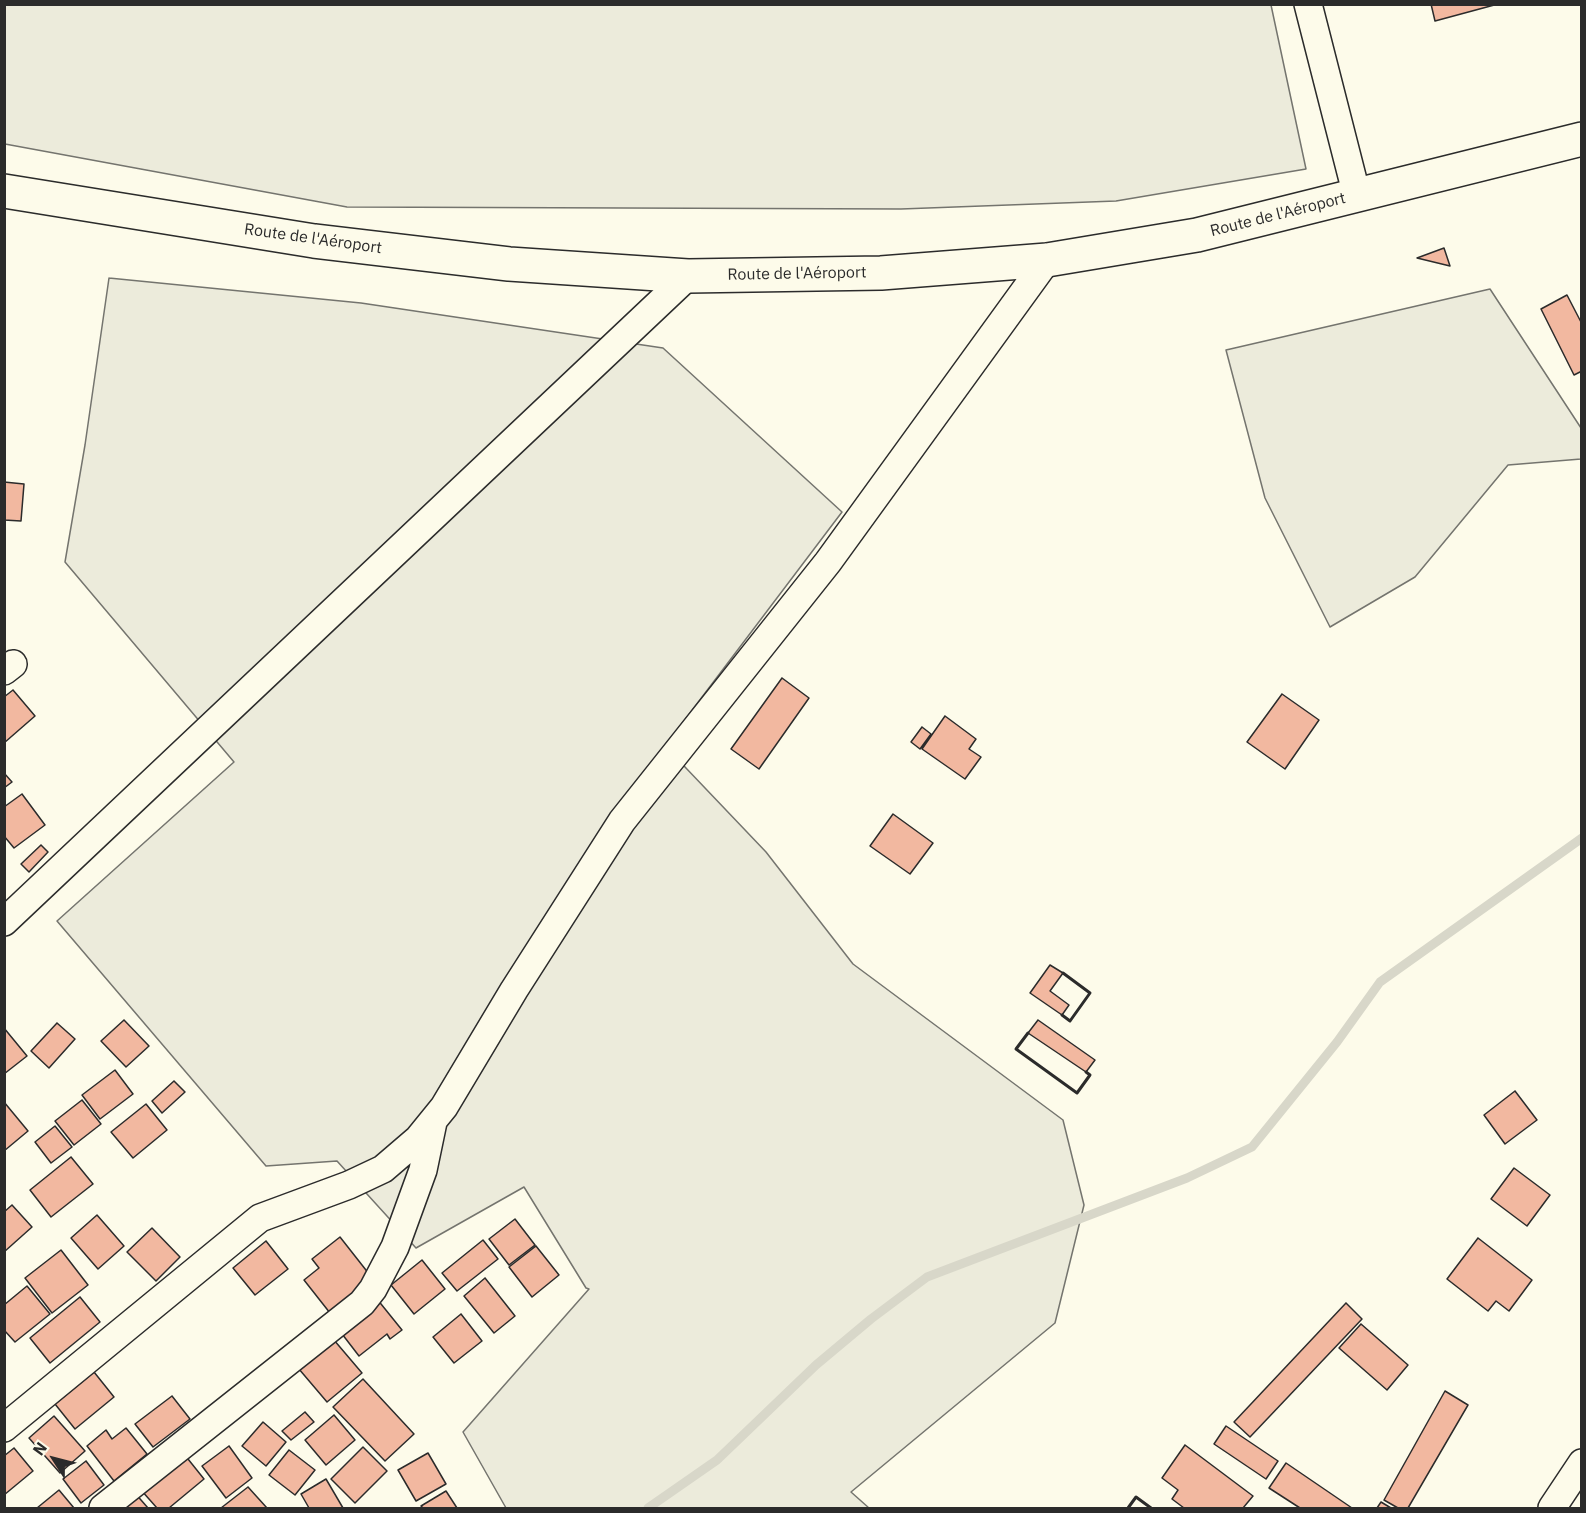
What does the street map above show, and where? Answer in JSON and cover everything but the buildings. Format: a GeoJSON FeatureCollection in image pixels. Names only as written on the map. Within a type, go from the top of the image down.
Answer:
{"type":"FeatureCollection","features":[{"type":"Feature","properties":{"kind":"main road","name":"Route de l'Aéroport"},"geometry":{"type":"LineString","coordinates":[[4,191],[314,241],[509,264],[688,276],[881,273],[1047,260],[1197,235],[1581,139]]}},
{"type":"Feature","properties":{"kind":"street"},"geometry":{"type":"LineString","coordinates":[[1308,4],[1357,196]]}},
{"type":"Feature","properties":{"kind":"street"},"geometry":{"type":"LineString","coordinates":[[4,1428],[260,1218],[350,1185],[383,1169],[418,1139],[444,1107],[514,990],[622,821],[828,562],[1047,260]]}},
{"type":"Feature","properties":{"kind":"street"},"geometry":{"type":"LineString","coordinates":[[4,922],[688,276]]}},
{"type":"Feature","properties":{"kind":"street"},"geometry":{"type":"LineString","coordinates":[[103,1509],[352,1310],[373,1289],[395,1247],[423,1170],[434,1119]]}},
{"type":"Feature","properties":{"kind":"street"},"geometry":{"type":"LineString","coordinates":[[1552,1509],[1581,1463]]}},
{"type":"Feature","properties":{"kind":"shaded area"},"geometry":{"type":"Polygon","coordinates":[[[4,5],[1271,5],[1306,169],[1116,201],[901,209],[347,207],[5,144],[4,5]]]}},
{"type":"Feature","properties":{"kind":"shaded area"},"geometry":{"type":"Polygon","coordinates":[[[109,278],[361,303],[663,348],[842,512],[665,746],[766,852],[853,964],[1063,1120],[1084,1205],[1055,1323],[851,1492],[869,1508],[506,1508],[463,1432],[589,1289],[586,1288],[524,1187],[416,1248],[337,1161],[266,1166],[57,921],[234,762],[65,562],[85,445],[109,278]]]}},
{"type":"Feature","properties":{"kind":"shaded area"},"geometry":{"type":"Polygon","coordinates":[[[1490,289],[1581,428],[1581,459],[1508,465],[1415,577],[1330,627],[1265,498],[1226,350],[1490,289]]]}},
{"type":"Feature","properties":{"kind":"waterway"},"geometry":{"type":"LineString","coordinates":[[648,1508],[717,1460],[816,1365],[871,1319],[927,1277],[1187,1178],[1252,1147],[1337,1042],[1380,982],[1582,838]]}},
{"type":"Feature","properties":{"kind":"wall"},"geometry":{"type":"LineString","coordinates":[[1062,1015],[1070,1021],[1090,993],[1063,973]]}},
{"type":"Feature","properties":{"kind":"wall"},"geometry":{"type":"LineString","coordinates":[[1028,1033],[1016,1049],[1077,1093],[1090,1075],[1086,1072]]}},
{"type":"Feature","properties":{"kind":"wall"},"geometry":{"type":"LineString","coordinates":[[1128,1508],[1136,1497],[1151,1508]]}}]}
